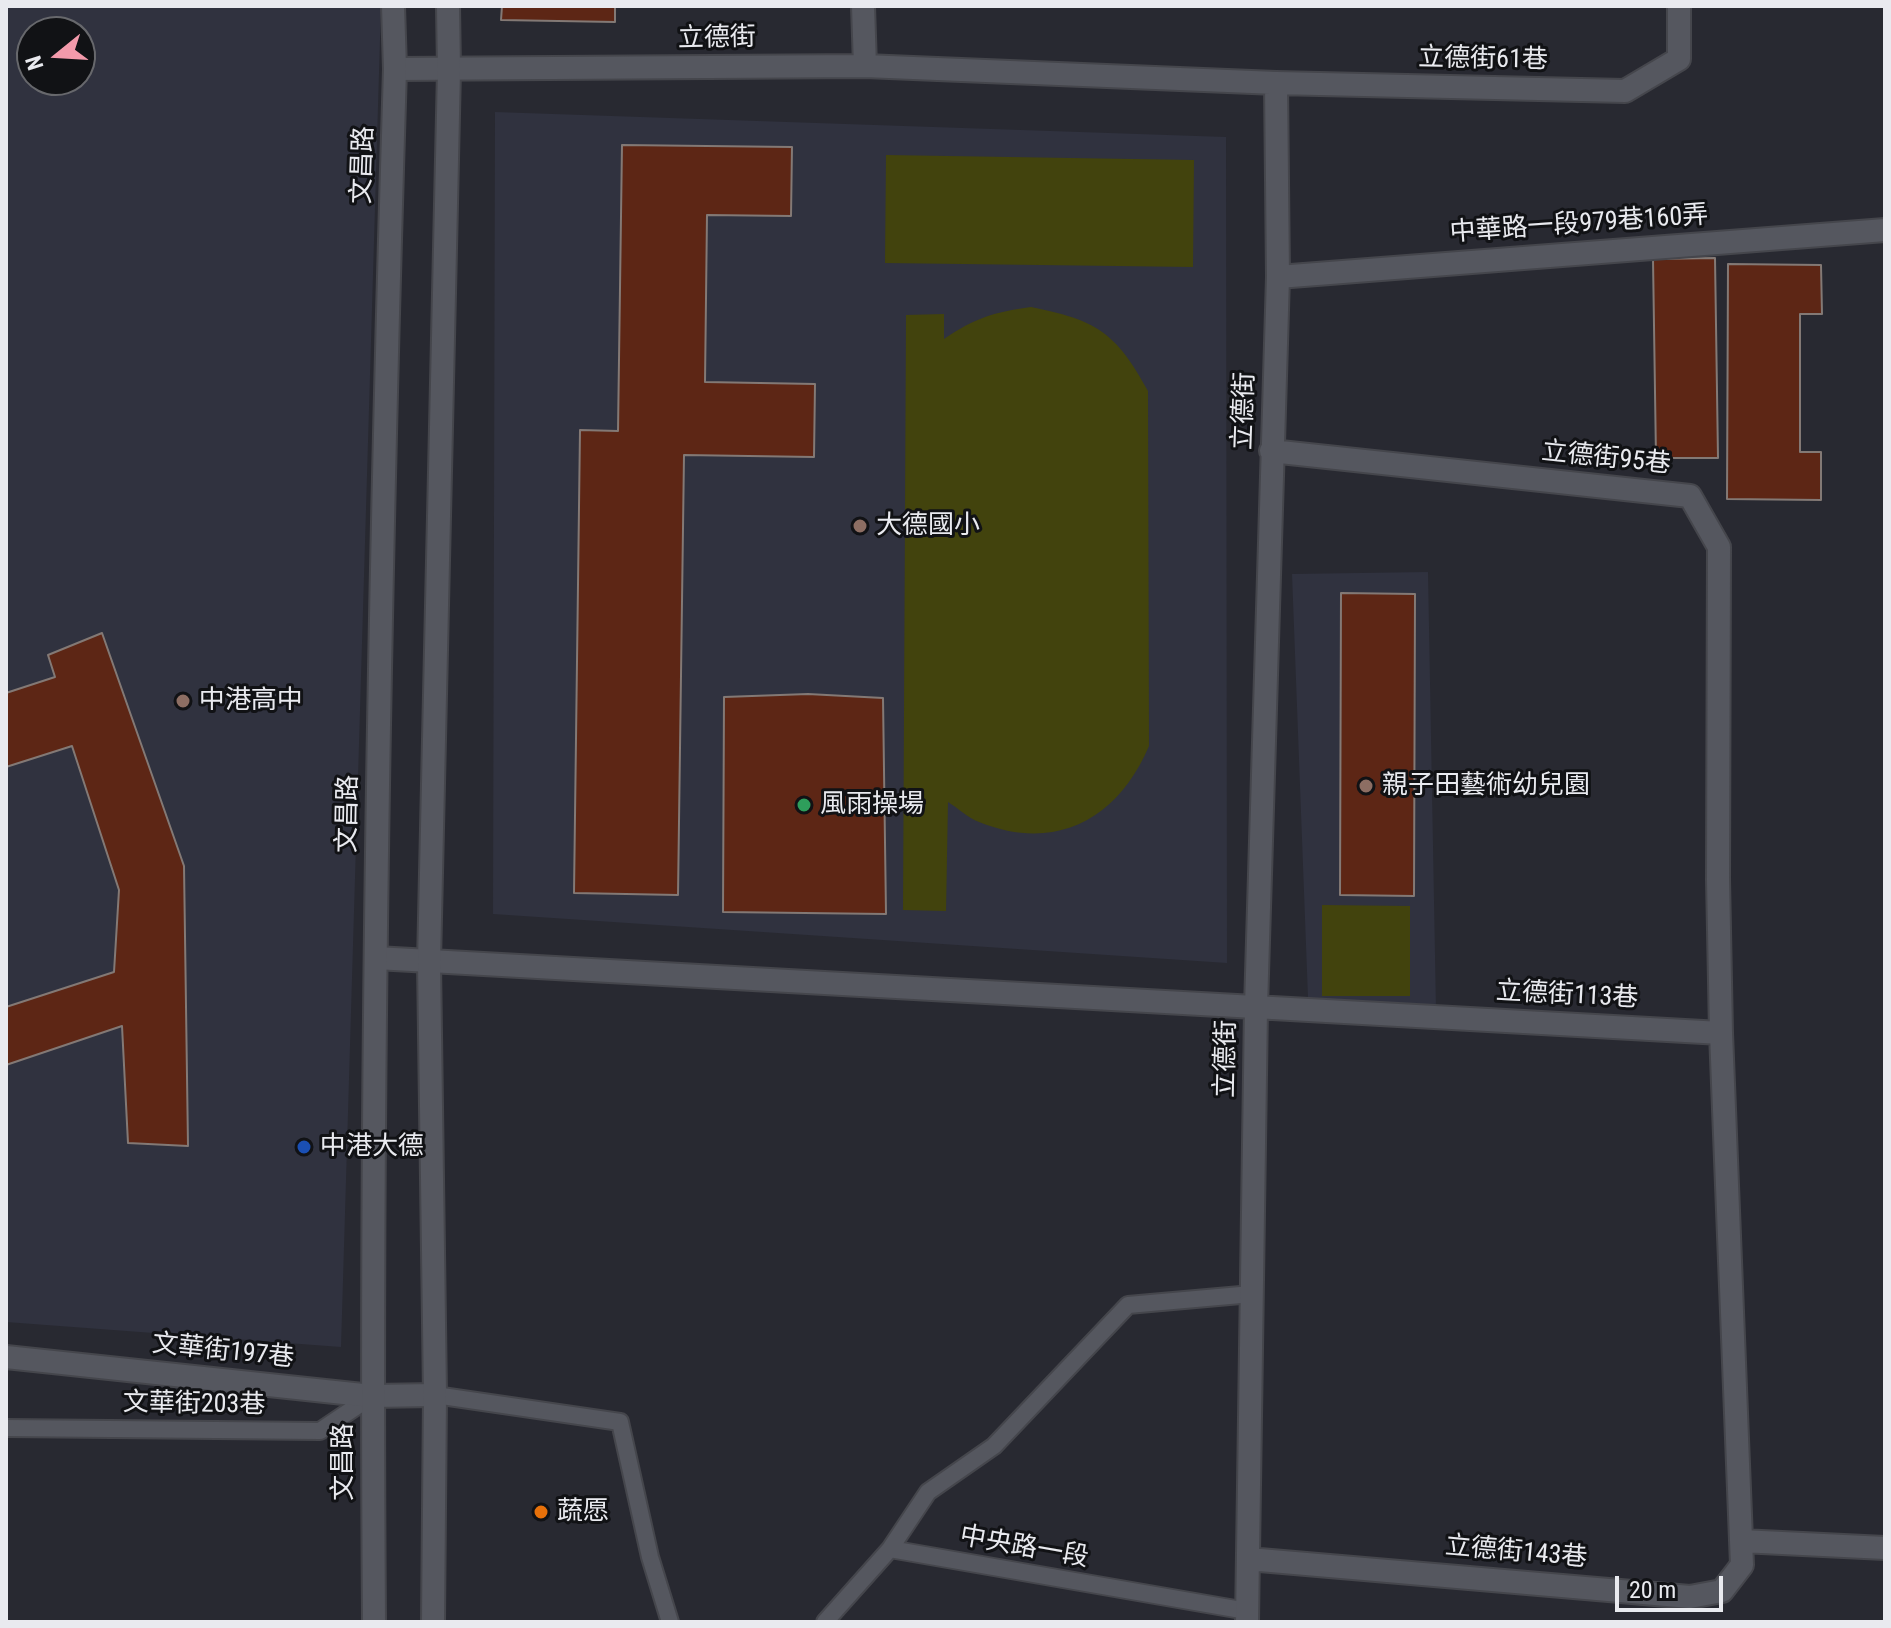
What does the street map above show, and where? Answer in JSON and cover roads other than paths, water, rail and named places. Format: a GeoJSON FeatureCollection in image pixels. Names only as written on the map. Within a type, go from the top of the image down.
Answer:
{"type":"FeatureCollection","features":[{"type":"Feature","properties":{"kind":"street","name":"文昌路"},"geometry":{"type":"LineString","coordinates":[[374,1622],[372,1396],[380,564],[395,69],[393,6]]}},
{"type":"Feature","properties":{"kind":"street"},"geometry":{"type":"LineString","coordinates":[[433,1622],[435,1395],[429,962],[448,6]]}},
{"type":"Feature","properties":{"kind":"street"},"geometry":{"type":"LineString","coordinates":[[863,6],[865,66]]}},
{"type":"Feature","properties":{"kind":"street","name":"立德街61巷"},"geometry":{"type":"LineString","coordinates":[[1276,83],[1625,91],[1679,59],[1679,6]]}},
{"type":"Feature","properties":{"kind":"street","name":"立德街"},"geometry":{"type":"LineString","coordinates":[[395,69],[865,66],[1276,83],[1278,277],[1256,1007],[1247,1617]]}},
{"type":"Feature","properties":{"kind":"street","name":"中華路一段979巷160弄"},"geometry":{"type":"LineString","coordinates":[[1278,277],[1885,230]]}},
{"type":"Feature","properties":{"kind":"street","name":"立德街95巷"},"geometry":{"type":"LineString","coordinates":[[1271,451],[1690,496],[1719,547],[1721,1033]]}},
{"type":"Feature","properties":{"kind":"street","name":"立德街113巷"},"geometry":{"type":"LineString","coordinates":[[376,958],[1721,1033]]}},
{"type":"Feature","properties":{"kind":"street","name":"立德街143巷"},"geometry":{"type":"LineString","coordinates":[[1248,1559],[1690,1597],[1722,1591],[1742,1565],[1721,1033]]}},
{"type":"Feature","properties":{"kind":"street","name":"文華街197巷"},"geometry":{"type":"LineString","coordinates":[[6,1357],[372,1396],[435,1395]]}},
{"type":"Feature","properties":{"kind":"street"},"geometry":{"type":"LineString","coordinates":[[1741,1541],[1885,1548]]}},
{"type":"Feature","properties":{"kind":"lane"},"geometry":{"type":"LineString","coordinates":[[825,1622],[890,1549],[928,1492],[994,1446],[1128,1305],[1252,1294]]}},
{"type":"Feature","properties":{"kind":"lane"},"geometry":{"type":"LineString","coordinates":[[435,1395],[620,1422],[650,1557],[670,1622]]}},
{"type":"Feature","properties":{"kind":"lane","name":"文華街203巷"},"geometry":{"type":"LineString","coordinates":[[6,1428],[320,1431],[372,1396]]}},
{"type":"Feature","properties":{"kind":"lane","name":"中央路一段"},"geometry":{"type":"LineString","coordinates":[[890,1549],[1247,1617]]}},
{"type":"Feature","properties":{"kind":"place","name":"大德國小"},"geometry":{"type":"Point","coordinates":[860,526]}},
{"type":"Feature","properties":{"kind":"place","name":"中港高中"},"geometry":{"type":"Point","coordinates":[183,701]}},
{"type":"Feature","properties":{"kind":"place","name":"親子田藝術幼兒園"},"geometry":{"type":"Point","coordinates":[1366,786]}},
{"type":"Feature","properties":{"kind":"place","name":"風雨操場"},"geometry":{"type":"Point","coordinates":[804,805]}},
{"type":"Feature","properties":{"kind":"place","name":"中港大德"},"geometry":{"type":"Point","coordinates":[304,1147]}},
{"type":"Feature","properties":{"kind":"place","name":"蔬愿"},"geometry":{"type":"Point","coordinates":[541,1512]}}]}
